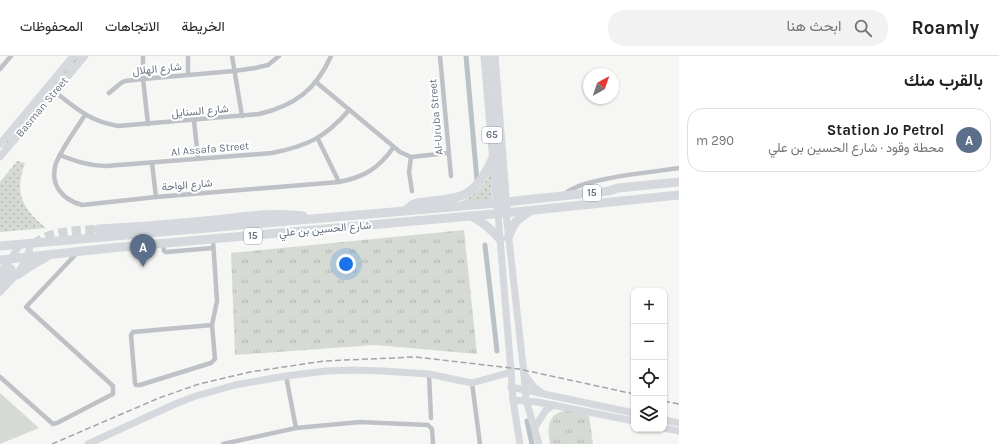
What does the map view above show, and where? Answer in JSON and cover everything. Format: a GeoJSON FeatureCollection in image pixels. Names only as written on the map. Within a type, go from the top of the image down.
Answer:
{"type":"FeatureCollection","features":[{"type":"Feature","properties":{"kind":"highway","name":"65"},"geometry":{"type":"LineString","coordinates":[[485,56],[494,157],[502,213]]}},
{"type":"Feature","properties":{"kind":"highway","name":"65"},"geometry":{"type":"LineString","coordinates":[[494,56],[504,185],[501,203]]}},
{"type":"Feature","properties":{"kind":"highway"},"geometry":{"type":"LineString","coordinates":[[406,210],[412,204],[451,199],[470,191],[480,182],[494,157]]}},
{"type":"Feature","properties":{"kind":"highway","name":"15"},"geometry":{"type":"LineString","coordinates":[[501,203],[679,182]]}},
{"type":"Feature","properties":{"kind":"highway"},"geometry":{"type":"LineString","coordinates":[[504,185],[510,195],[520,201]]}},
{"type":"Feature","properties":{"kind":"highway","name":"15"},"geometry":{"type":"LineString","coordinates":[[502,213],[679,195]]}},
{"type":"Feature","properties":{"kind":"highway","name":"شارع الحسين بن علي"},"geometry":{"type":"LineString","coordinates":[[0,246],[31,242],[501,203]]}},
{"type":"Feature","properties":{"kind":"highway"},"geometry":{"type":"LineString","coordinates":[[471,216],[478,219],[504,238],[518,218],[530,211]]}},
{"type":"Feature","properties":{"kind":"highway","name":"شارع الحسين بن علي"},"geometry":{"type":"LineString","coordinates":[[0,260],[78,251],[163,244],[182,246],[213,244],[502,213]]}},
{"type":"Feature","properties":{"kind":"highway"},"geometry":{"type":"LineString","coordinates":[[98,229],[271,215],[294,215],[316,219]]}},
{"type":"Feature","properties":{"kind":"highway"},"geometry":{"type":"LineString","coordinates":[[0,283],[14,272],[56,254]]}},
{"type":"Feature","properties":{"kind":"street"},"geometry":{"type":"LineString","coordinates":[[0,69],[10,56]]}},
{"type":"Feature","properties":{"kind":"street","name":"Basman Street"},"geometry":{"type":"LineString","coordinates":[[1,141],[73,56]]}},
{"type":"Feature","properties":{"kind":"street","name":"Basman Street"},"geometry":{"type":"LineString","coordinates":[[1,154],[85,56]]}},
{"type":"Feature","properties":{"kind":"street"},"geometry":{"type":"LineString","coordinates":[[142,56],[148,124]]}},
{"type":"Feature","properties":{"kind":"street"},"geometry":{"type":"LineString","coordinates":[[188,56],[188,75]]}},
{"type":"Feature","properties":{"kind":"street"},"geometry":{"type":"LineString","coordinates":[[232,56],[242,116]]}},
{"type":"Feature","properties":{"kind":"street","name":"شارع الهلال"},"geometry":{"type":"LineString","coordinates":[[109,93],[121,83],[143,79],[234,72],[268,65],[279,56]]}},
{"type":"Feature","properties":{"kind":"street","name":"شارع السنايل"},"geometry":{"type":"LineString","coordinates":[[55,92],[85,115],[106,124],[118,126],[194,121],[259,114],[273,111],[302,96],[316,82],[331,56]]}},
{"type":"Feature","properties":{"kind":"street","name":"Al-Uruba Street"},"geometry":{"type":"LineString","coordinates":[[440,56],[451,176]]}},
{"type":"Feature","properties":{"kind":"street"},"geometry":{"type":"LineString","coordinates":[[316,82],[393,148],[411,157],[448,153]]}},
{"type":"Feature","properties":{"kind":"street","name":"Al Assafa Street"},"geometry":{"type":"LineString","coordinates":[[60,155],[83,164],[94,166],[152,163],[272,153],[290,150],[318,139],[334,126],[349,110]]}},
{"type":"Feature","properties":{"kind":"street","name":"شارع الواحة"},"geometry":{"type":"LineString","coordinates":[[85,115],[60,155],[55,169],[56,186],[60,193],[66,199],[82,205],[156,197],[339,182],[364,175],[383,161],[393,148]]}},
{"type":"Feature","properties":{"kind":"street"},"geometry":{"type":"LineString","coordinates":[[194,121],[198,158]]}},
{"type":"Feature","properties":{"kind":"street"},"geometry":{"type":"LineString","coordinates":[[318,139],[339,182]]}},
{"type":"Feature","properties":{"kind":"street"},"geometry":{"type":"LineString","coordinates":[[411,157],[410,172],[412,191]]}},
{"type":"Feature","properties":{"kind":"street"},"geometry":{"type":"LineString","coordinates":[[152,163],[156,197]]}},
{"type":"Feature","properties":{"kind":"street"},"geometry":{"type":"LineString","coordinates":[[563,196],[568,191],[588,183],[679,168]]}},
{"type":"Feature","properties":{"kind":"street"},"geometry":{"type":"LineString","coordinates":[[502,213],[511,387],[520,444]]}},
{"type":"Feature","properties":{"kind":"street"},"geometry":{"type":"LineString","coordinates":[[504,238],[523,360],[526,400],[539,444]]}},
{"type":"Feature","properties":{"kind":"street"},"geometry":{"type":"LineString","coordinates":[[0,292],[27,257],[31,242]]}},
{"type":"Feature","properties":{"kind":"street"},"geometry":{"type":"LineString","coordinates":[[0,272],[12,259],[20,244]]}},
{"type":"Feature","properties":{"kind":"street"},"geometry":{"type":"LineString","coordinates":[[212,325],[133,332],[131,335],[136,386],[211,363],[215,357],[212,325],[217,301],[213,244]]}},
{"type":"Feature","properties":{"kind":"street"},"geometry":{"type":"LineString","coordinates":[[0,377],[53,424],[112,396],[113,386],[26,307],[78,251]]}},
{"type":"Feature","properties":{"kind":"street"},"geometry":{"type":"LineString","coordinates":[[510,360],[523,360]]}},
{"type":"Feature","properties":{"kind":"street"},"geometry":{"type":"LineString","coordinates":[[88,444],[175,404],[196,396],[235,385],[286,376],[326,371],[355,370],[429,374],[472,383],[511,372]]}},
{"type":"Feature","properties":{"kind":"street"},"geometry":{"type":"LineString","coordinates":[[429,374],[431,418]]}},
{"type":"Feature","properties":{"kind":"street"},"geometry":{"type":"LineString","coordinates":[[524,374],[534,387],[543,394]]}},
{"type":"Feature","properties":{"kind":"street"},"geometry":{"type":"LineString","coordinates":[[286,376],[296,428]]}},
{"type":"Feature","properties":{"kind":"street"},"geometry":{"type":"LineString","coordinates":[[472,383],[480,444]]}},
{"type":"Feature","properties":{"kind":"street"},"geometry":{"type":"LineString","coordinates":[[511,387],[631,412]]}},
{"type":"Feature","properties":{"kind":"street"},"geometry":{"type":"LineString","coordinates":[[513,400],[526,400],[631,420]]}},
{"type":"Feature","properties":{"kind":"street"},"geometry":{"type":"LineString","coordinates":[[535,427],[546,410],[554,405]]}},
{"type":"Feature","properties":{"kind":"street"},"geometry":{"type":"LineString","coordinates":[[667,421],[679,424]]}},
{"type":"Feature","properties":{"kind":"street"},"geometry":{"type":"LineString","coordinates":[[223,444],[296,428],[360,422],[424,424],[431,427],[434,444]]}},
{"type":"Feature","properties":{"kind":"street"},"geometry":{"type":"LineString","coordinates":[[667,429],[679,431]]}},
{"type":"Feature","properties":{"kind":"green space"},"geometry":{"type":"Polygon","coordinates":[[[77,56],[81,56],[5,147],[0,150],[77,56]]]}},
{"type":"Feature","properties":{"kind":"green space"},"geometry":{"type":"Polygon","coordinates":[[[17,161],[25,163],[20,183],[22,200],[31,214],[46,228],[0,232],[0,182],[17,161]]]}},
{"type":"Feature","properties":{"kind":"green space"},"geometry":{"type":"Polygon","coordinates":[[[491,172],[492,201],[456,204],[477,192],[491,172]]]}},
{"type":"Feature","properties":{"kind":"green space"},"geometry":{"type":"Polygon","coordinates":[[[464,230],[477,354],[375,345],[235,355],[231,253],[464,230]]]}},
{"type":"Feature","properties":{"kind":"green space"},"geometry":{"type":"Polygon","coordinates":[[[0,393],[39,428],[0,444],[0,393]]]}},
{"type":"Feature","properties":{"kind":"green space"},"geometry":{"type":"Polygon","coordinates":[[[568,410],[589,416],[593,444],[550,444],[549,427],[552,418],[556,414],[568,410]]]}},
{"type":"Feature","properties":{"kind":"waterway"},"geometry":{"type":"LineString","coordinates":[[466,56],[477,180]]}},
{"type":"Feature","properties":{"kind":"waterway"},"geometry":{"type":"LineString","coordinates":[[485,245],[497,351]]}},
{"type":"Feature","properties":{"kind":"waterway"},"geometry":{"type":"LineString","coordinates":[[527,421],[532,444]]}},
{"type":"Feature","properties":{"kind":"tunnel"},"geometry":{"type":"LineString","coordinates":[[34,244],[41,239],[56,234],[98,229]]}},
{"type":"Feature","properties":{"kind":"railway"},"geometry":{"type":"LineString","coordinates":[[52,444],[159,398],[199,384],[250,372],[324,361],[415,357],[519,369],[631,393]]}},
{"type":"Feature","properties":{"kind":"railway"},"geometry":{"type":"LineString","coordinates":[[667,402],[679,404]]}},
{"type":"Feature","properties":{"kind":"place","name":"Station Jo Petrol"},"geometry":{"type":"Point","coordinates":[143,267]}}]}
